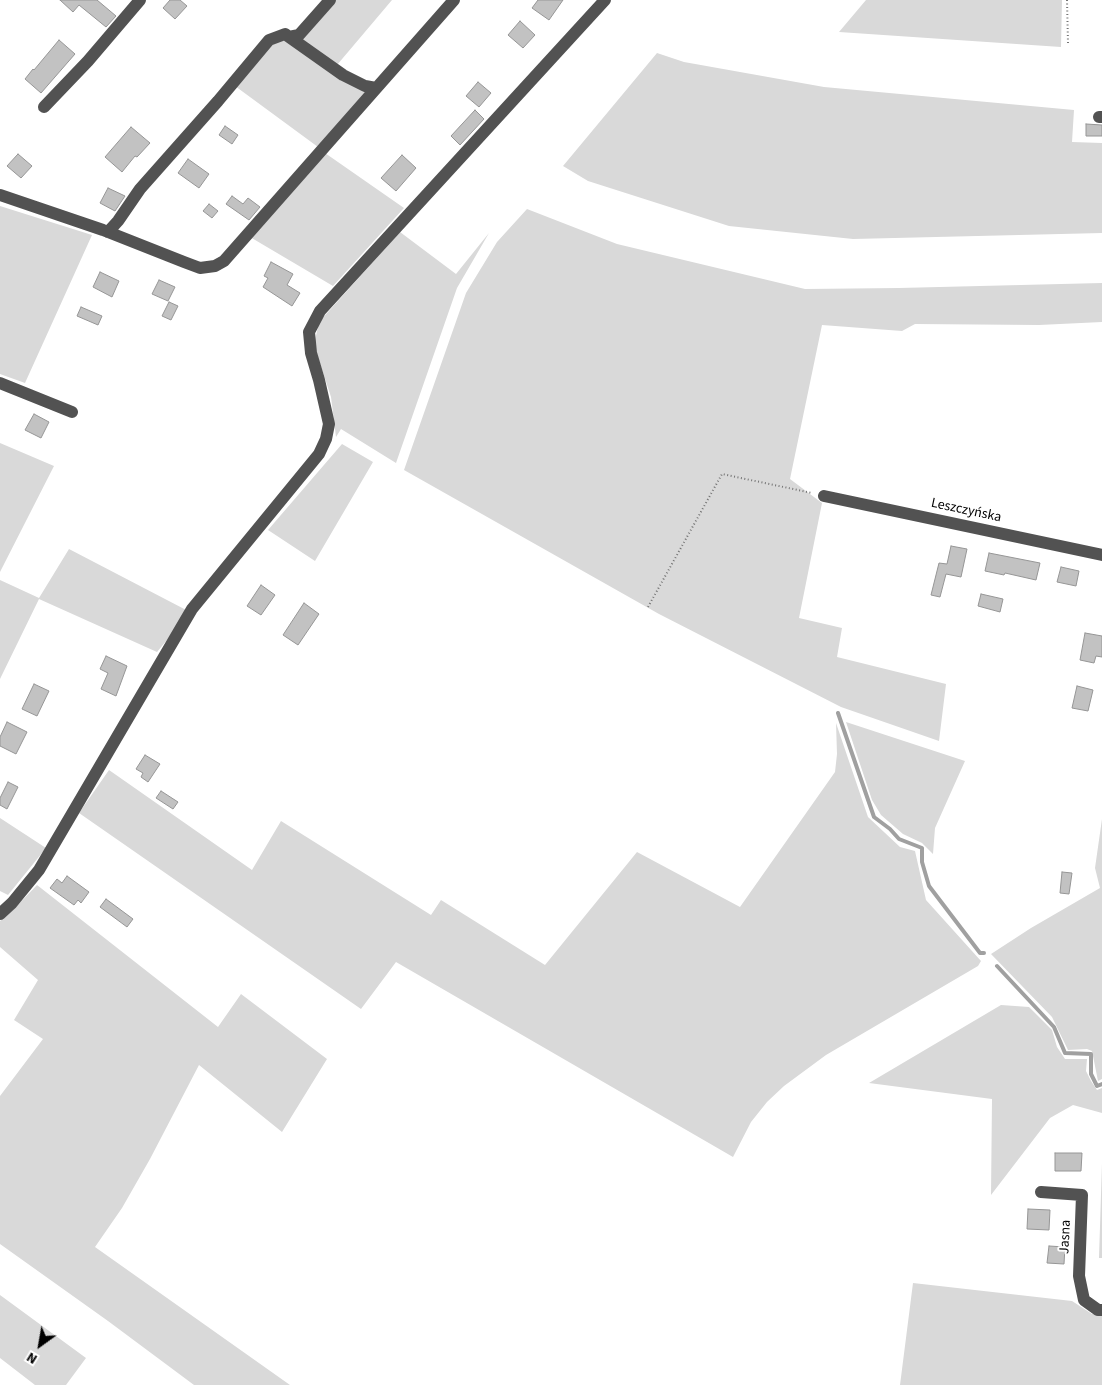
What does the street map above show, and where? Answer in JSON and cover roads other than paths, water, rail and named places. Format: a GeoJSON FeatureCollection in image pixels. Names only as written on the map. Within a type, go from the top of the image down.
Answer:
{"type":"FeatureCollection","features":[{"type":"Feature","properties":{"kind":"street"},"geometry":{"type":"LineString","coordinates":[[44,107],[88,61],[140,0]]}},
{"type":"Feature","properties":{"kind":"street"},"geometry":{"type":"LineString","coordinates":[[289,37],[298,35],[330,0]]}},
{"type":"Feature","properties":{"kind":"street"},"geometry":{"type":"LineString","coordinates":[[0,195],[108,232],[200,268],[216,266],[224,261],[454,0]]}},
{"type":"Feature","properties":{"kind":"street"},"geometry":{"type":"LineString","coordinates":[[0,914],[12,903],[38,870],[192,609],[320,454],[326,439],[328,424],[311,353],[309,332],[320,311],[605,0]]}},
{"type":"Feature","properties":{"kind":"street"},"geometry":{"type":"LineString","coordinates":[[108,232],[140,189],[269,40],[285,34],[343,75],[365,86],[376,88]]}},
{"type":"Feature","properties":{"kind":"street"},"geometry":{"type":"LineString","coordinates":[[0,382],[72,412]]}},
{"type":"Feature","properties":{"kind":"street","name":"Leszczyńska"},"geometry":{"type":"LineString","coordinates":[[824,496],[1102,555]]}},
{"type":"Feature","properties":{"kind":"street","name":"Jasna"},"geometry":{"type":"LineString","coordinates":[[1041,1192],[1082,1195],[1079,1276],[1084,1300],[1098,1310],[1102,1310]]}},
{"type":"Feature","properties":{"kind":"waterway"},"geometry":{"type":"LineString","coordinates":[[838,713],[874,817],[890,829],[899,839],[922,848],[922,862],[929,886],[980,953],[984,953]]}},
{"type":"Feature","properties":{"kind":"waterway"},"geometry":{"type":"LineString","coordinates":[[997,966],[1054,1027],[1065,1053],[1091,1054],[1091,1074],[1097,1086],[1102,1084]]}}]}
